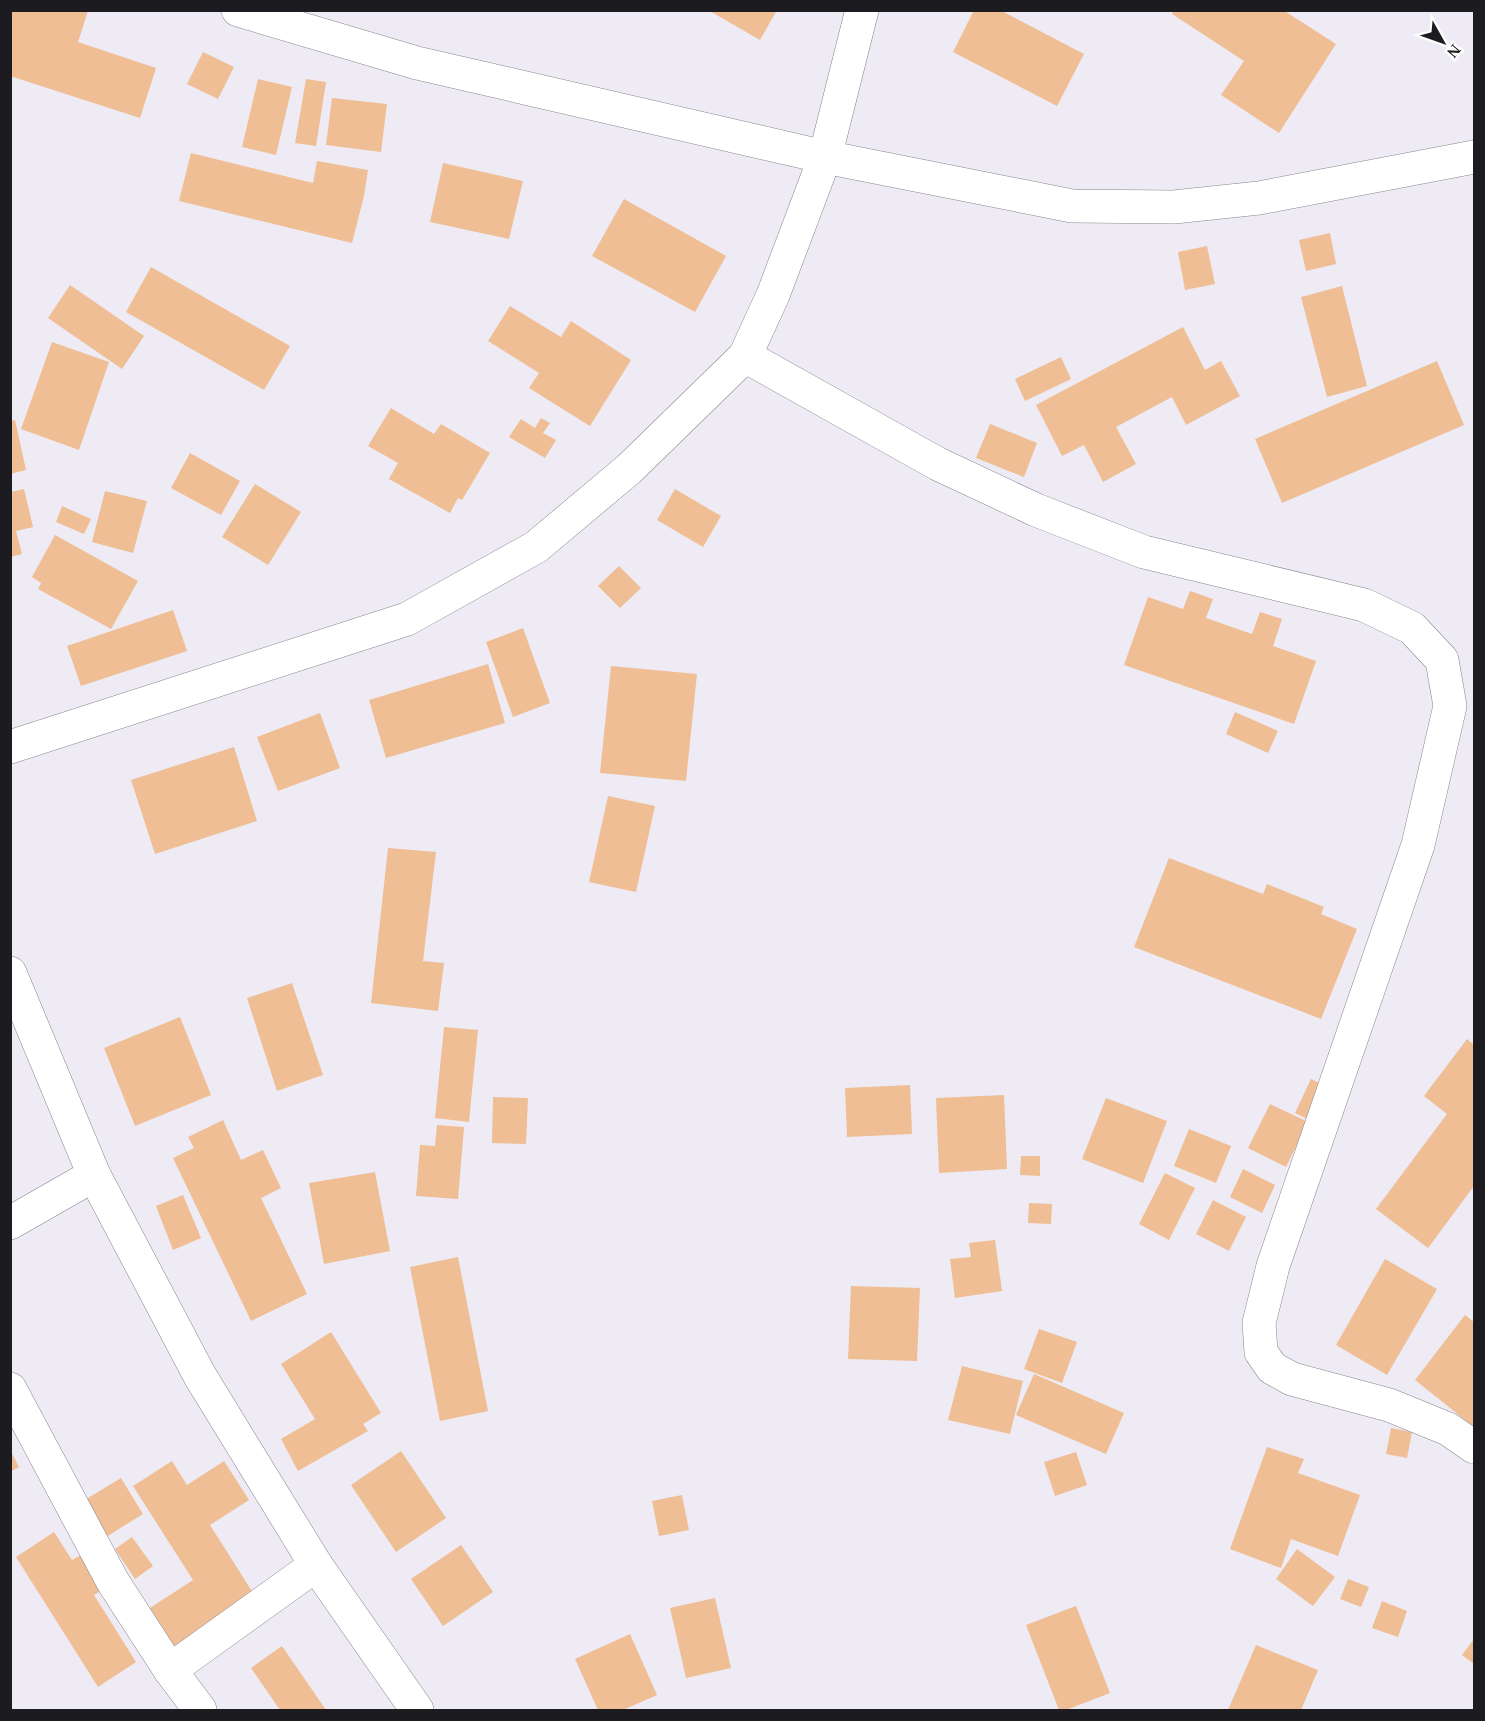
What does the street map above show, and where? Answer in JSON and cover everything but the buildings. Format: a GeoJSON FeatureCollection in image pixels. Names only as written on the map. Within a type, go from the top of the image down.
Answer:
{"type":"FeatureCollection","features":[{"type":"Feature","properties":{"kind":"street"},"geometry":{"type":"LineString","coordinates":[[238,10],[417,63],[825,157],[1072,206],[1162,207],[1259,198],[1474,158]]}},
{"type":"Feature","properties":{"kind":"street"},"geometry":{"type":"LineString","coordinates":[[10,747],[407,619],[536,547],[628,469],[745,356],[773,295],[825,157],[862,10]]}},
{"type":"Feature","properties":{"kind":"street"},"geometry":{"type":"LineString","coordinates":[[745,356],[938,464],[1036,510],[1144,552],[1364,604],[1412,628],[1442,660],[1450,706],[1418,845],[1273,1266],[1259,1323],[1261,1352],[1272,1368],[1292,1379],[1389,1405],[1448,1429],[1474,1447]]}},
{"type":"Feature","properties":{"kind":"street"},"geometry":{"type":"LineString","coordinates":[[10,973],[94,1175],[200,1376],[316,1565],[417,1710]]}},
{"type":"Feature","properties":{"kind":"street"},"geometry":{"type":"LineString","coordinates":[[10,1223],[94,1175]]}},
{"type":"Feature","properties":{"kind":"street"},"geometry":{"type":"LineString","coordinates":[[10,1389],[113,1582],[170,1670],[200,1710]]}},
{"type":"Feature","properties":{"kind":"street"},"geometry":{"type":"LineString","coordinates":[[170,1670],[316,1565]]}}]}
